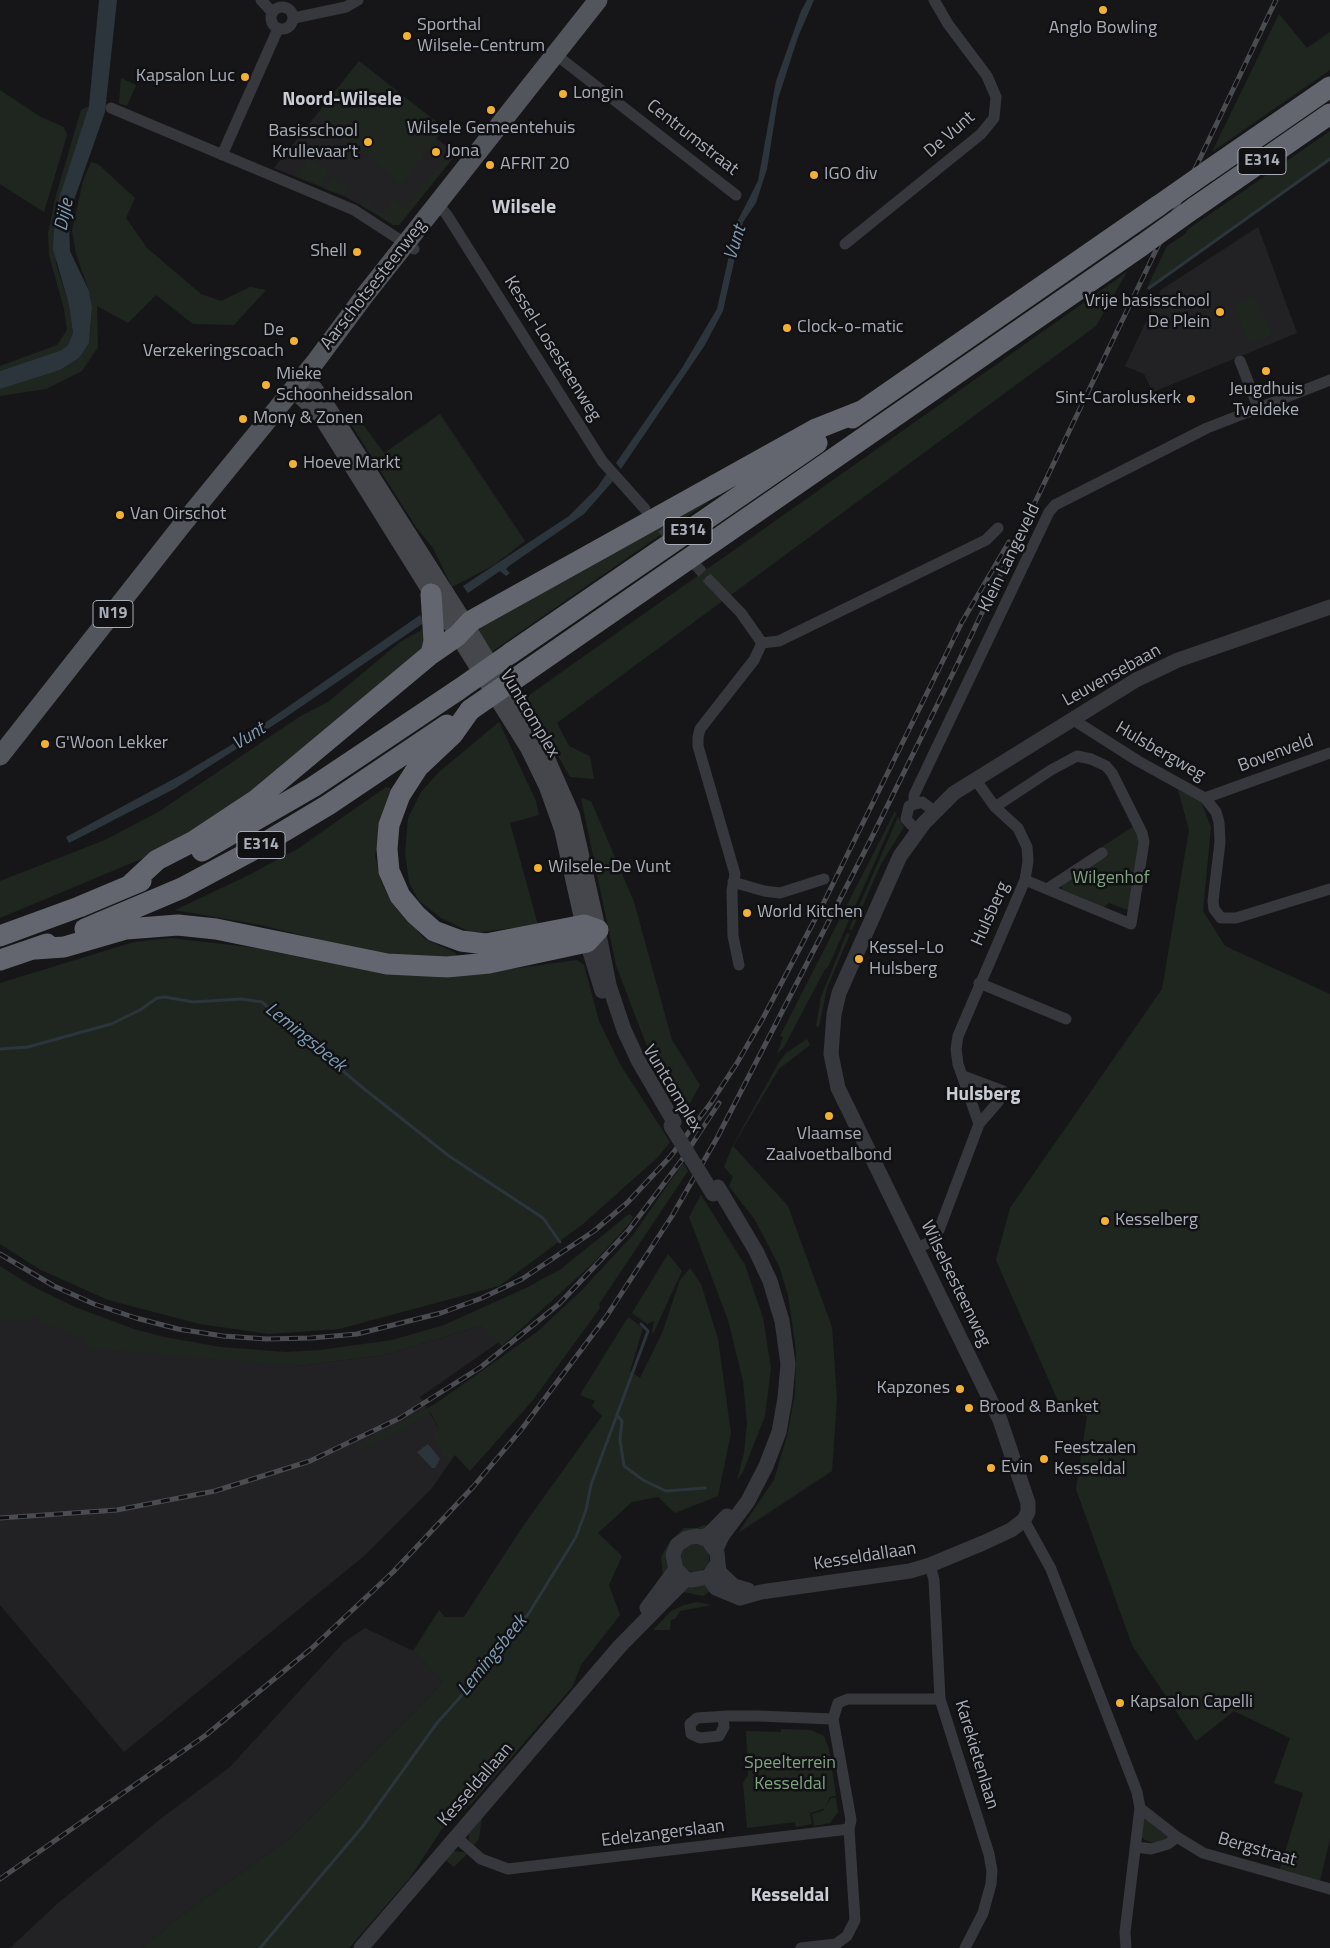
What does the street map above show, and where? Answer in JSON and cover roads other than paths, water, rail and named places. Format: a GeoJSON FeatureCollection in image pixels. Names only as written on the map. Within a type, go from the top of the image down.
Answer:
{"type":"FeatureCollection","features":[{"type":"Feature","properties":{"kind":"highway","name":"E314"},"geometry":{"type":"LineString","coordinates":[[0,936],[129,886],[243,829],[313,787],[458,690],[1330,87]]}},
{"type":"Feature","properties":{"kind":"highway","name":"E314"},"geometry":{"type":"LineString","coordinates":[[0,960],[35,949],[182,888],[328,805],[470,710],[1330,114]]}},
{"type":"Feature","properties":{"kind":"highway"},"geometry":{"type":"LineString","coordinates":[[129,886],[157,860],[194,841],[256,800],[453,641],[471,621],[816,429],[864,410]]}},
{"type":"Feature","properties":{"kind":"highway"},"geometry":{"type":"LineString","coordinates":[[431,594],[434,641],[453,641]]}},
{"type":"Feature","properties":{"kind":"highway"},"geometry":{"type":"LineString","coordinates":[[470,710],[453,734],[418,767],[400,795],[389,825],[387,849],[389,871],[400,896],[416,915],[434,931],[461,941],[486,944],[590,932]]}},
{"type":"Feature","properties":{"kind":"highway"},"geometry":{"type":"LineString","coordinates":[[35,949],[64,946],[126,929],[178,924],[216,929],[387,964],[447,967],[489,963],[590,932]]}},
{"type":"Feature","properties":{"kind":"main road","name":"Aarschotsesteenweg"},"geometry":{"type":"LineString","coordinates":[[0,756],[182,525],[410,246],[437,203],[598,0]]}},
{"type":"Feature","properties":{"kind":"main road","name":"Vuntcomplex"},"geometry":{"type":"LineString","coordinates":[[298,384],[320,415],[431,594],[453,641],[488,660],[545,754],[564,795],[578,840],[590,932]]}},
{"type":"Feature","properties":{"kind":"main road","name":"Vuntcomplex"},"geometry":{"type":"LineString","coordinates":[[298,384],[324,401],[453,641],[528,748],[548,787],[562,829],[590,932]]}},
{"type":"Feature","properties":{"kind":"street"},"geometry":{"type":"LineString","coordinates":[[261,0],[272,12],[271,20],[278,29]]}},
{"type":"Feature","properties":{"kind":"street"},"geometry":{"type":"LineString","coordinates":[[278,29],[288,28],[294,18],[346,8],[358,0]]}},
{"type":"Feature","properties":{"kind":"street","name":"De Vunt"},"geometry":{"type":"LineString","coordinates":[[844,244],[982,134],[994,118],[996,97],[987,76],[948,24],[934,0]]}},
{"type":"Feature","properties":{"kind":"street"},"geometry":{"type":"LineString","coordinates":[[272,12],[285,7],[294,18]]}},
{"type":"Feature","properties":{"kind":"street"},"geometry":{"type":"LineString","coordinates":[[222,154],[278,29]]}},
{"type":"Feature","properties":{"kind":"street","name":"Centrumstraat"},"geometry":{"type":"LineString","coordinates":[[555,54],[736,195]]}},
{"type":"Feature","properties":{"kind":"street"},"geometry":{"type":"LineString","coordinates":[[111,108],[354,210],[410,246]]}},
{"type":"Feature","properties":{"kind":"street","name":"Kessel-Losesteenweg"},"geometry":{"type":"LineString","coordinates":[[437,203],[442,207],[602,461],[645,509]]}},
{"type":"Feature","properties":{"kind":"street"},"geometry":{"type":"LineString","coordinates":[[1240,361],[1258,407]]}},
{"type":"Feature","properties":{"kind":"street","name":"Klein Langeveld"},"geometry":{"type":"LineString","coordinates":[[917,831],[906,819],[907,810],[914,803],[914,795],[1052,508],[1058,503],[1207,428],[1330,380]]}},
{"type":"Feature","properties":{"kind":"street","name":"Klein Langeveld"},"geometry":{"type":"LineString","coordinates":[[762,643],[779,641],[986,540],[998,528]]}},
{"type":"Feature","properties":{"kind":"street"},"geometry":{"type":"LineString","coordinates":[[710,581],[741,613],[762,643],[754,660],[700,729],[698,737],[735,874],[733,882],[733,936],[739,965]]}},
{"type":"Feature","properties":{"kind":"street","name":"Leuvensebaan"},"geometry":{"type":"LineString","coordinates":[[954,793],[1136,680],[1178,660],[1330,607]]}},
{"type":"Feature","properties":{"kind":"street","name":"Hulsbergweg"},"geometry":{"type":"LineString","coordinates":[[1072,719],[1138,761],[1205,798],[1216,812],[1219,822],[1219,854],[1213,901],[1214,909],[1218,915],[1226,918],[1236,918],[1330,889]]}},
{"type":"Feature","properties":{"kind":"street","name":"Bovenveld"},"geometry":{"type":"LineString","coordinates":[[1205,798],[1330,753]]}},
{"type":"Feature","properties":{"kind":"street"},"geometry":{"type":"LineString","coordinates":[[995,807],[1051,770],[1077,756],[1092,758],[1112,772],[1142,833],[1144,842],[1131,924],[1025,880]]}},
{"type":"Feature","properties":{"kind":"street","name":"Hulsberg"},"geometry":{"type":"LineString","coordinates":[[975,779],[995,807],[1023,835],[1027,847],[1025,880],[979,983],[958,1036],[956,1049],[979,1124]]}},
{"type":"Feature","properties":{"kind":"street","name":"Wilselsesteenweg"},"geometry":{"type":"LineString","coordinates":[[954,793],[934,811],[917,831],[892,871],[846,974],[834,1014],[831,1054],[838,1088],[851,1119],[917,1248],[1000,1420],[1028,1503],[1024,1520]]}},
{"type":"Feature","properties":{"kind":"street"},"geometry":{"type":"LineString","coordinates":[[914,803],[928,804],[934,811]]}},
{"type":"Feature","properties":{"kind":"street"},"geometry":{"type":"LineString","coordinates":[[1047,889],[1102,854]]}},
{"type":"Feature","properties":{"kind":"street"},"geometry":{"type":"LineString","coordinates":[[733,882],[764,891],[780,893],[824,879]]}},
{"type":"Feature","properties":{"kind":"street","name":"Vuntcomplex"},"geometry":{"type":"LineString","coordinates":[[590,932],[614,1025],[632,1063],[756,1251],[770,1281],[782,1320],[788,1364],[779,1432],[766,1466],[716,1556]]}},
{"type":"Feature","properties":{"kind":"street"},"geometry":{"type":"LineString","coordinates":[[979,983],[1066,1019]]}},
{"type":"Feature","properties":{"kind":"street"},"geometry":{"type":"LineString","coordinates":[[917,1248],[930,1242],[939,1230],[979,1124],[998,1102],[1003,1090],[963,1076]]}},
{"type":"Feature","properties":{"kind":"street","name":"Vuntcomplex"},"geometry":{"type":"LineString","coordinates":[[702,1537],[708,1535],[720,1524],[741,1497],[754,1475],[772,1427],[778,1401],[780,1368],[778,1336],[764,1283],[754,1261],[715,1191]]}},
{"type":"Feature","properties":{"kind":"street"},"geometry":{"type":"LineString","coordinates":[[1024,1520],[1052,1569],[1132,1776],[1140,1808],[1136,1833],[1137,1848],[1125,1932],[1126,1948]]}},
{"type":"Feature","properties":{"kind":"street","name":"Kesseldallaan"},"geometry":{"type":"LineString","coordinates":[[708,1577],[716,1588],[740,1598],[762,1592],[910,1571],[930,1565],[1011,1530],[1024,1520]]}},
{"type":"Feature","properties":{"kind":"street"},"geometry":{"type":"LineString","coordinates":[[702,1537],[687,1538],[678,1546],[674,1555],[681,1574],[696,1581],[708,1577],[716,1556]]}},
{"type":"Feature","properties":{"kind":"street","name":"Kesseldallaan"},"geometry":{"type":"LineString","coordinates":[[702,1537],[708,1540],[716,1556],[719,1572],[734,1586],[762,1592]]}},
{"type":"Feature","properties":{"kind":"street","name":"Karekietenlaan"},"geometry":{"type":"LineString","coordinates":[[930,1565],[934,1580],[940,1699],[991,1862],[991,1884],[987,1899],[965,1948]]}},
{"type":"Feature","properties":{"kind":"street","name":"Kesseldallaan"},"geometry":{"type":"LineString","coordinates":[[361,1948],[681,1574]]}},
{"type":"Feature","properties":{"kind":"street"},"geometry":{"type":"LineString","coordinates":[[801,1948],[836,1944],[852,1930],[855,1920],[849,1829],[851,1820],[833,1720],[838,1703],[848,1699],[940,1699]]}},
{"type":"Feature","properties":{"kind":"street"},"geometry":{"type":"LineString","coordinates":[[723,1716],[833,1720]]}},
{"type":"Feature","properties":{"kind":"street"},"geometry":{"type":"LineString","coordinates":[[1137,1848],[1151,1849],[1168,1844],[1177,1837],[1140,1808]]}},
{"type":"Feature","properties":{"kind":"street","name":"Edelzangerslaan"},"geometry":{"type":"LineString","coordinates":[[456,1837],[481,1860],[508,1869],[849,1829]]}},
{"type":"Feature","properties":{"kind":"street","name":"Bergstraat"},"geometry":{"type":"LineString","coordinates":[[1177,1837],[1209,1856],[1330,1889]]}},
{"type":"Feature","properties":{"kind":"water","name":"Dijle"},"geometry":{"type":"Polygon","coordinates":[[[99,0],[117,0],[105,112],[72,206],[69,222],[70,251],[89,291],[92,307],[89,343],[79,358],[60,370],[0,389],[0,371],[62,350],[68,345],[73,333],[69,305],[53,249],[54,230],[57,205],[89,106],[99,0]]]}},
{"type":"Feature","properties":{"kind":"water","name":"Vunt"},"geometry":{"type":"Polygon","coordinates":[[[807,0],[814,0],[798,37],[778,99],[767,169],[756,203],[743,222],[723,311],[705,345],[621,469],[616,463],[682,368],[717,309],[736,224],[758,181],[776,81],[801,11],[807,0]]]}},
{"type":"Feature","properties":{"kind":"water"},"geometry":{"type":"Polygon","coordinates":[[[607,473],[613,481],[584,514],[509,566],[506,569],[510,573],[506,576],[500,571],[468,593],[463,586],[569,516],[597,488],[607,473]]]}},
{"type":"Feature","properties":{"kind":"water","name":"Vunt"},"geometry":{"type":"Polygon","coordinates":[[[420,615],[425,622],[283,719],[174,789],[69,843],[66,837],[181,775],[246,736],[420,615]]]}},
{"type":"Feature","properties":{"kind":"water"},"geometry":{"type":"Polygon","coordinates":[[[428,1444],[440,1459],[435,1468],[432,1468],[417,1452],[428,1444]]]}},
{"type":"Feature","properties":{"kind":"waterway"},"geometry":{"type":"LineString","coordinates":[[1149,288],[1330,159]]}},
{"type":"Feature","properties":{"kind":"waterway","name":"Lemingsbeek"},"geometry":{"type":"LineString","coordinates":[[0,1049],[28,1047],[111,1024],[140,1010],[157,998],[165,997],[193,1002],[241,999],[262,1002],[363,1088],[449,1156],[543,1218],[560,1242]]}},
{"type":"Feature","properties":{"kind":"waterway","name":"Lemingsbeek"},"geometry":{"type":"LineString","coordinates":[[260,1948],[363,1826],[437,1723],[488,1666],[529,1613],[576,1537],[586,1510],[591,1485],[648,1331],[641,1324]]}},
{"type":"Feature","properties":{"kind":"waterway"},"geometry":{"type":"LineString","coordinates":[[617,1415],[622,1421],[620,1440],[624,1466],[643,1480],[666,1491],[705,1488]]}},
{"type":"Feature","properties":{"kind":"tunnel"},"geometry":{"type":"LineString","coordinates":[[651,516],[710,581]]}},
{"type":"Feature","properties":{"kind":"railway"},"geometry":{"type":"LineString","coordinates":[[0,1879],[206,1735],[312,1648],[393,1572],[473,1487],[521,1430],[606,1317],[672,1216],[717,1138],[871,839],[956,667],[1276,0]]}},
{"type":"Feature","properties":{"kind":"railway"},"geometry":{"type":"LineString","coordinates":[[0,1254],[54,1286],[94,1304],[136,1318],[178,1329],[223,1336],[267,1339],[311,1338],[357,1334],[441,1313],[482,1298],[522,1279],[594,1231],[627,1203],[670,1157],[710,1104],[737,1063],[762,1020],[823,904],[962,622],[1009,542]]}},
{"type":"Feature","properties":{"kind":"railway"},"geometry":{"type":"LineString","coordinates":[[0,1518],[117,1510],[215,1491],[310,1461],[400,1418],[481,1367],[559,1304],[628,1231],[681,1161],[719,1103]]}},
{"type":"Feature","properties":{"kind":"place","name":"Anglo Bowling"},"geometry":{"type":"Point","coordinates":[1103,10]}},
{"type":"Feature","properties":{"kind":"place","name":"Sporthal Wilsele-Centrum"},"geometry":{"type":"Point","coordinates":[407,36]}},
{"type":"Feature","properties":{"kind":"place","name":"Kapsalon Luc"},"geometry":{"type":"Point","coordinates":[245,77]}},
{"type":"Feature","properties":{"kind":"place","name":"Longin"},"geometry":{"type":"Point","coordinates":[563,94]}},
{"type":"Feature","properties":{"kind":"place","name":"Wilsele Gemeentehuis"},"geometry":{"type":"Point","coordinates":[491,110]}},
{"type":"Feature","properties":{"kind":"place","name":"Basisschool Krullevaar't"},"geometry":{"type":"Point","coordinates":[368,142]}},
{"type":"Feature","properties":{"kind":"place","name":"Jona"},"geometry":{"type":"Point","coordinates":[436,152]}},
{"type":"Feature","properties":{"kind":"place","name":"AFRIT 20"},"geometry":{"type":"Point","coordinates":[490,165]}},
{"type":"Feature","properties":{"kind":"place","name":"IGO div"},"geometry":{"type":"Point","coordinates":[814,175]}},
{"type":"Feature","properties":{"kind":"place","name":"Shell"},"geometry":{"type":"Point","coordinates":[357,252]}},
{"type":"Feature","properties":{"kind":"place","name":"Vrije basisschool De Plein"},"geometry":{"type":"Point","coordinates":[1220,312]}},
{"type":"Feature","properties":{"kind":"place","name":"Clock-o-matic"},"geometry":{"type":"Point","coordinates":[787,328]}},
{"type":"Feature","properties":{"kind":"place","name":"De Verzekeringscoach"},"geometry":{"type":"Point","coordinates":[294,341]}},
{"type":"Feature","properties":{"kind":"place","name":"Jeugdhuis Tveldeke"},"geometry":{"type":"Point","coordinates":[1266,371]}},
{"type":"Feature","properties":{"kind":"place","name":"Mieke Schoonheidssalon"},"geometry":{"type":"Point","coordinates":[266,385]}},
{"type":"Feature","properties":{"kind":"place","name":"Sint-Caroluskerk"},"geometry":{"type":"Point","coordinates":[1191,399]}},
{"type":"Feature","properties":{"kind":"place","name":"Mony & Zonen"},"geometry":{"type":"Point","coordinates":[243,419]}},
{"type":"Feature","properties":{"kind":"place","name":"Hoeve Markt"},"geometry":{"type":"Point","coordinates":[293,464]}},
{"type":"Feature","properties":{"kind":"place","name":"Van Oirschot"},"geometry":{"type":"Point","coordinates":[120,515]}},
{"type":"Feature","properties":{"kind":"place","name":"G'Woon Lekker"},"geometry":{"type":"Point","coordinates":[45,744]}},
{"type":"Feature","properties":{"kind":"place","name":"Wilsele-De Vunt"},"geometry":{"type":"Point","coordinates":[538,868]}},
{"type":"Feature","properties":{"kind":"place","name":"World Kitchen"},"geometry":{"type":"Point","coordinates":[747,913]}},
{"type":"Feature","properties":{"kind":"place","name":"Kessel-Lo Hulsberg"},"geometry":{"type":"Point","coordinates":[859,959]}},
{"type":"Feature","properties":{"kind":"place","name":"Vlaamse Zaalvoetbalbond"},"geometry":{"type":"Point","coordinates":[829,1116]}},
{"type":"Feature","properties":{"kind":"place","name":"Kesselberg"},"geometry":{"type":"Point","coordinates":[1105,1221]}},
{"type":"Feature","properties":{"kind":"place","name":"Kapzones"},"geometry":{"type":"Point","coordinates":[960,1389]}},
{"type":"Feature","properties":{"kind":"place","name":"Brood & Banket"},"geometry":{"type":"Point","coordinates":[969,1408]}},
{"type":"Feature","properties":{"kind":"place","name":"Feestzalen Kesseldal"},"geometry":{"type":"Point","coordinates":[1044,1459]}},
{"type":"Feature","properties":{"kind":"place","name":"Evin"},"geometry":{"type":"Point","coordinates":[991,1468]}},
{"type":"Feature","properties":{"kind":"place","name":"Kapsalon Capelli"},"geometry":{"type":"Point","coordinates":[1120,1703]}},
{"type":"Feature","properties":{"kind":"district","name":"Noord-Wilsele"},"geometry":{"type":"Point","coordinates":[342,100]}},
{"type":"Feature","properties":{"kind":"district","name":"Wilsele"},"geometry":{"type":"Point","coordinates":[524,208]}},
{"type":"Feature","properties":{"kind":"district","name":"Hulsberg"},"geometry":{"type":"Point","coordinates":[983,1095]}},
{"type":"Feature","properties":{"kind":"district","name":"Kesseldal"},"geometry":{"type":"Point","coordinates":[790,1896]}},
{"type":"Feature","properties":{"kind":"park label","name":"Wilgenhof"},"geometry":{"type":"Point","coordinates":[1111,879]}},
{"type":"Feature","properties":{"kind":"park label","name":"Speelterrein Kesseldal"},"geometry":{"type":"Point","coordinates":[790,1774]}}]}
